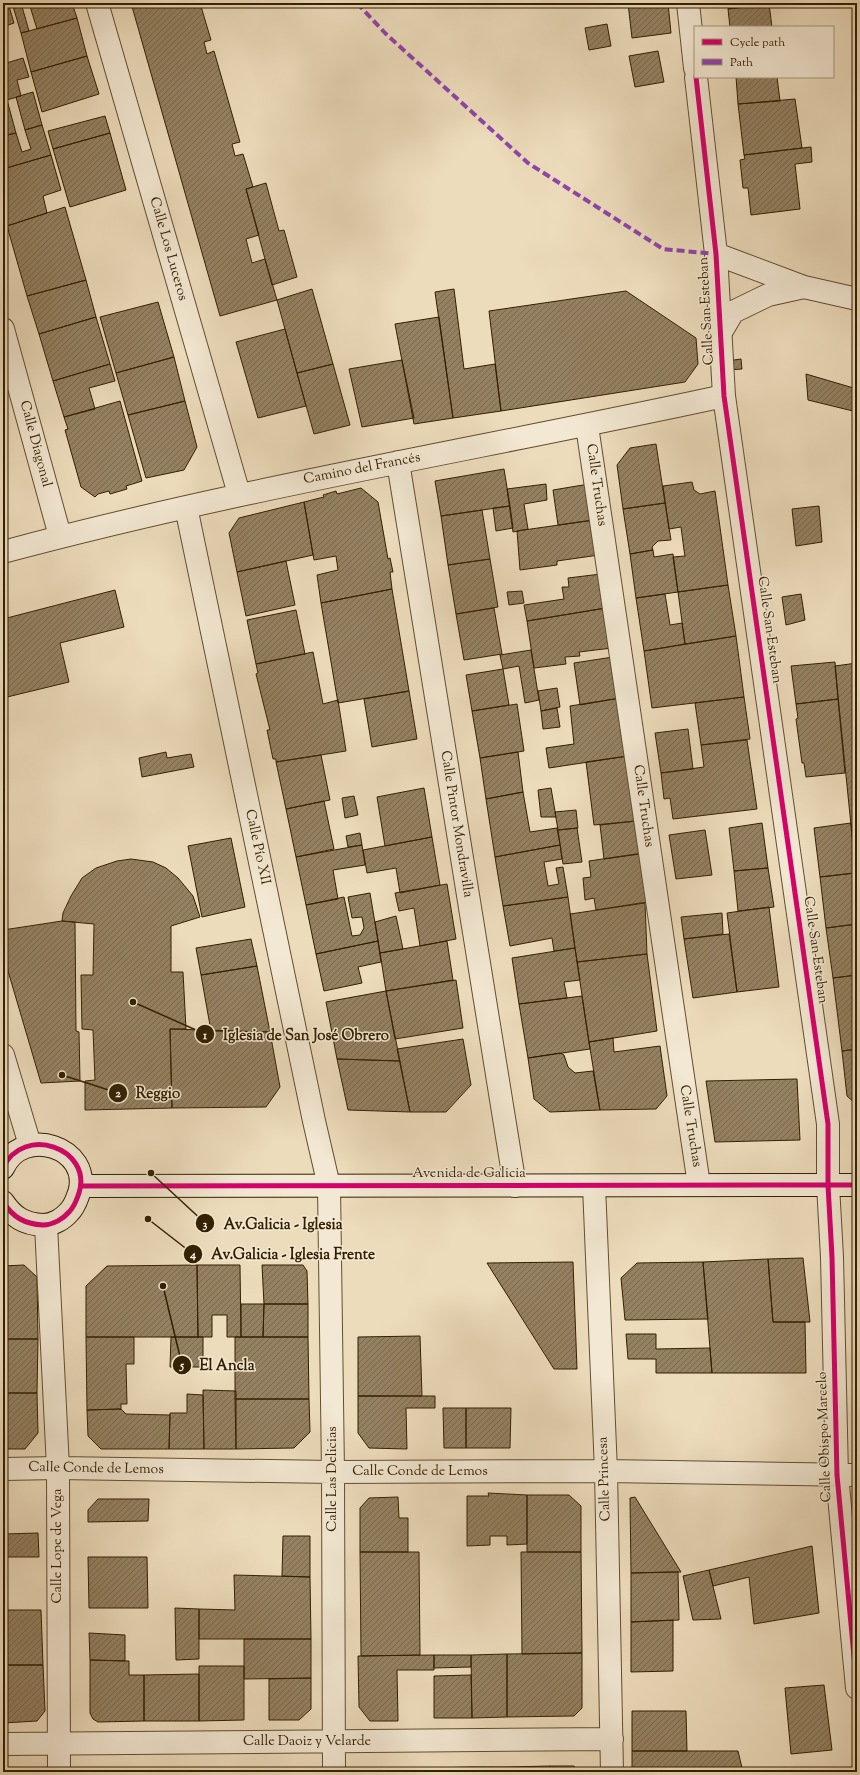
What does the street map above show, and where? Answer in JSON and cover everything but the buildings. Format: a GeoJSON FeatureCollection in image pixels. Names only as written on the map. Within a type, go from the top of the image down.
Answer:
{"type":"FeatureCollection","features":[{"type":"Feature","properties":{"kind":"street","name":"Calle Los Luceros"},"geometry":{"type":"LineString","coordinates":[[98,3],[239,494]]}},
{"type":"Feature","properties":{"kind":"street"},"geometry":{"type":"LineString","coordinates":[[688,3],[694,59]]}},
{"type":"Feature","properties":{"kind":"street","name":"Calle San Esteban"},"geometry":{"type":"LineString","coordinates":[[696,78],[716,254],[724,396],[828,1124],[828,1185]]}},
{"type":"Feature","properties":{"kind":"street"},"geometry":{"type":"LineString","coordinates":[[716,254],[804,287],[857,299]]}},
{"type":"Feature","properties":{"kind":"street"},"geometry":{"type":"LineString","coordinates":[[720,334],[733,312],[768,295],[804,287]]}},
{"type":"Feature","properties":{"kind":"street","name":"Calle Diagonal"},"geometry":{"type":"LineString","coordinates":[[3,329],[60,536]]}},
{"type":"Feature","properties":{"kind":"street","name":"Camino del Francés"},"geometry":{"type":"LineString","coordinates":[[3,552],[60,536],[239,494],[588,426],[724,396]]}},
{"type":"Feature","properties":{"kind":"street","name":"Calle Truchas"},"geometry":{"type":"LineString","coordinates":[[588,426],[699,1185]]}},
{"type":"Feature","properties":{"kind":"street","name":"Calle Pintor Mondravilla"},"geometry":{"type":"LineString","coordinates":[[398,462],[515,1186]]}},
{"type":"Feature","properties":{"kind":"street","name":"Calle Pío XII"},"geometry":{"type":"LineString","coordinates":[[186,507],[312,1113],[329,1186]]}},
{"type":"Feature","properties":{"kind":"street"},"geometry":{"type":"LineString","coordinates":[[3,1055],[30,1145]]}},
{"type":"Feature","properties":{"kind":"street"},"geometry":{"type":"LineString","coordinates":[[3,1168],[13,1153],[30,1145],[49,1144],[62,1149],[74,1162],[80,1173],[81,1186],[75,1206],[63,1218],[46,1225],[32,1224],[21,1221],[10,1213],[3,1202]]}},
{"type":"Feature","properties":{"kind":"street","name":"Calle Obispo Marcelo"},"geometry":{"type":"LineString","coordinates":[[828,1185],[847,1475],[857,1688]]}},
{"type":"Feature","properties":{"kind":"street","name":"Avenida de Galicia"},"geometry":{"type":"LineString","coordinates":[[81,1186],[857,1185]]}},
{"type":"Feature","properties":{"kind":"street","name":"Calle Las Delicias"},"geometry":{"type":"LineString","coordinates":[[329,1186],[333,1472],[334,1772]]}},
{"type":"Feature","properties":{"kind":"street","name":"Calle Princesa"},"geometry":{"type":"LineString","coordinates":[[594,1186],[606,1471],[612,1772]]}},
{"type":"Feature","properties":{"kind":"street","name":"Calle Lope de Vega"},"geometry":{"type":"LineString","coordinates":[[46,1225],[58,1468],[59,1772]]}},
{"type":"Feature","properties":{"kind":"street","name":"Calle Conde de Lemos"},"geometry":{"type":"LineString","coordinates":[[3,1468],[333,1472],[606,1471],[847,1475]]}},
{"type":"Feature","properties":{"kind":"street","name":"Calle Daoiz y Velarde"},"geometry":{"type":"LineString","coordinates":[[3,1744],[612,1739]]}},
{"type":"Feature","properties":{"kind":"marked path"},"geometry":{"type":"LineString","coordinates":[[357,3],[386,34],[528,163],[663,249],[716,254]]}},
{"type":"Feature","properties":{"kind":"cycle path"},"geometry":{"type":"LineString","coordinates":[[696,78],[716,254],[724,396],[828,1124],[828,1185],[832,1257],[837,1475],[857,1688]]}},
{"type":"Feature","properties":{"kind":"cycle path"},"geometry":{"type":"LineString","coordinates":[[3,1168],[13,1155],[25,1147],[40,1145],[54,1147],[66,1154],[76,1164],[81,1177],[79,1193],[73,1208],[67,1215],[50,1224],[36,1224],[20,1219],[15,1216],[3,1202]]}},
{"type":"Feature","properties":{"kind":"cycle path"},"geometry":{"type":"LineString","coordinates":[[81,1186],[857,1185]]}},
{"type":"Feature","properties":{"kind":"place","name":"Iglesia de San José Obrero"},"geometry":{"type":"Point","coordinates":[133,1002]}},
{"type":"Feature","properties":{"kind":"place","name":"Reggio"},"geometry":{"type":"Point","coordinates":[62,1075]}},
{"type":"Feature","properties":{"kind":"place","name":"Av.Galicia - Iglesia"},"geometry":{"type":"Point","coordinates":[151,1173]}},
{"type":"Feature","properties":{"kind":"place","name":"Av.Galicia - Iglesia Frente"},"geometry":{"type":"Point","coordinates":[148,1219]}},
{"type":"Feature","properties":{"kind":"place","name":"El Ancla"},"geometry":{"type":"Point","coordinates":[163,1286]}}]}
